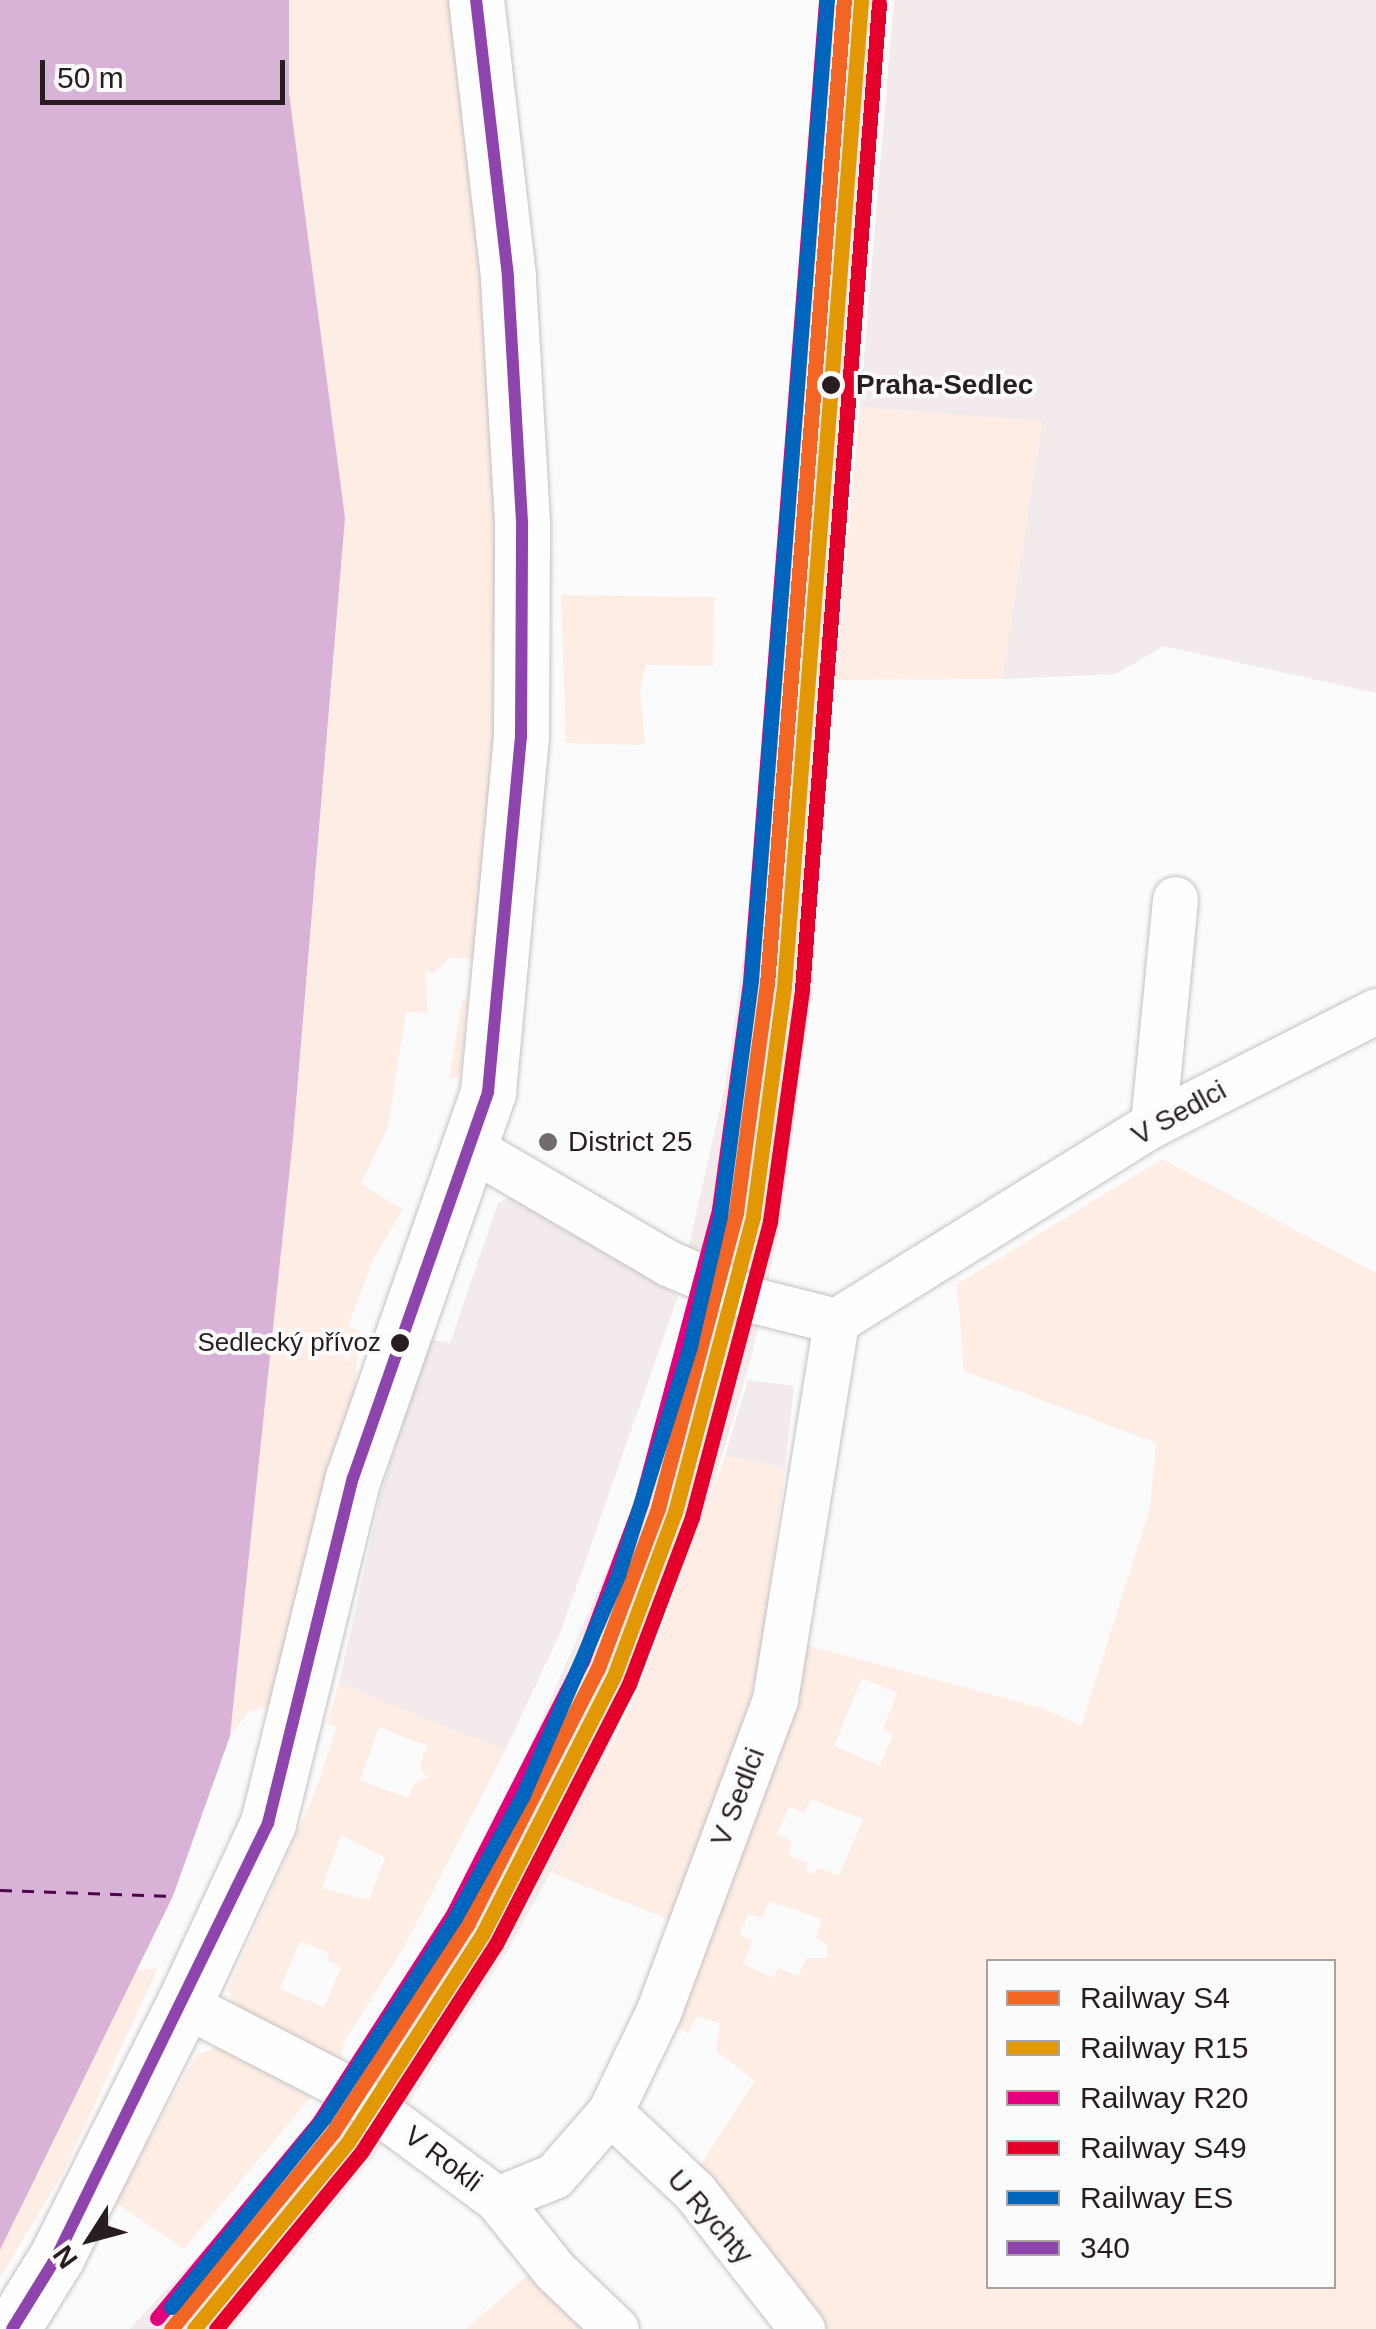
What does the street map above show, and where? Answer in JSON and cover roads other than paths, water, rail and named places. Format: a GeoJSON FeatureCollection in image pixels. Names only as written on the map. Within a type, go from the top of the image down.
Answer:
{"type":"FeatureCollection","features":[{"type":"Feature","properties":{"kind":"main road"},"geometry":{"type":"LineString","coordinates":[[12,2329],[184,2004],[268,1823],[353,1478],[473,1149],[488,1092],[504,954],[521,736],[522,542],[508,276],[476,0]]}},
{"type":"Feature","properties":{"kind":"street"},"geometry":{"type":"LineString","coordinates":[[1153,1124],[1175,899]]}},
{"type":"Feature","properties":{"kind":"street","name":"V Sedlci"},"geometry":{"type":"LineString","coordinates":[[497,2199],[554,2176],[610,2112],[658,2010],[775,1699],[836,1321],[1153,1124],[1376,1011]]}},
{"type":"Feature","properties":{"kind":"street"},"geometry":{"type":"LineString","coordinates":[[473,1149],[668,1263],[757,1301],[836,1321]]}},
{"type":"Feature","properties":{"kind":"street","name":"V Rokli"},"geometry":{"type":"LineString","coordinates":[[184,2004],[347,2088],[497,2199],[555,2271],[616,2329]]}},
{"type":"Feature","properties":{"kind":"street","name":"U Rychty"},"geometry":{"type":"LineString","coordinates":[[610,2112],[695,2192],[802,2329]]}},
{"type":"Feature","properties":{"kind":"rail line","name":"R20"},"geometry":{"type":"LineString","coordinates":[[157,2318],[319,2122],[452,1916],[582,1661],[641,1503],[719,1209],[750,982],[826,0]]}},
{"type":"Feature","properties":{"kind":"rail line","name":"ES"},"geometry":{"type":"LineString","coordinates":[[171,2307],[324,2118],[456,1916],[523,1795],[618,1575],[690,1346],[720,1216],[751,980],[827,0]]}},
{"type":"Feature","properties":{"kind":"rail line","name":"S4"},"geometry":{"type":"LineString","coordinates":[[171,2329],[333,2132],[467,1925],[598,1668],[658,1508],[736,1212],[767,984],[844,0]]}},
{"type":"Feature","properties":{"kind":"rail line","name":"R15"},"geometry":{"type":"LineString","coordinates":[[194,2329],[348,2142],[482,1935],[614,1676],[675,1512],[753,1216],[784,986],[861,1]]}},
{"type":"Feature","properties":{"kind":"rail line","name":"S49"},"geometry":{"type":"LineString","coordinates":[[216,2329],[362,2151],[496,1944],[629,1684],[692,1517],[770,1221],[802,989],[879,3]]}},
{"type":"Feature","properties":{"kind":"place","name":"Praha-Sedlec"},"geometry":{"type":"Point","coordinates":[831,385]}},
{"type":"Feature","properties":{"kind":"place","name":"District 25"},"geometry":{"type":"Point","coordinates":[548,1142]}},
{"type":"Feature","properties":{"kind":"place","name":"Sedlecký přívoz"},"geometry":{"type":"Point","coordinates":[400,1343]}}]}
